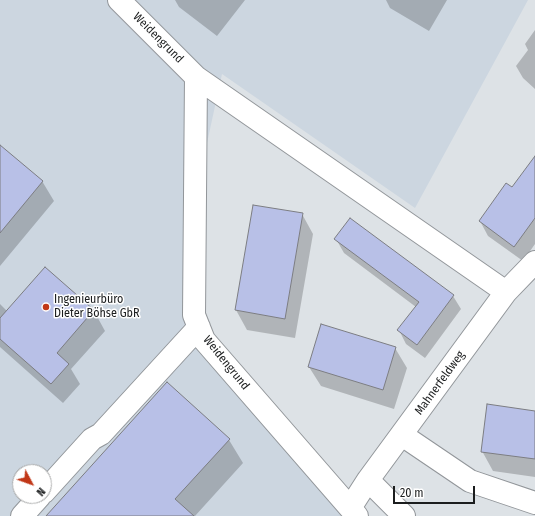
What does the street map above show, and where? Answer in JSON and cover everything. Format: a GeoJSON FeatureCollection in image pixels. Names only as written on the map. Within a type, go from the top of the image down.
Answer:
{"type":"FeatureCollection","features":[{"type":"Feature","properties":{"kind":"street","name":"Weidengrund"},"geometry":{"type":"LineString","coordinates":[[119,0],[196,77],[506,292]]}},
{"type":"Feature","properties":{"kind":"street","name":"Weidengrund"},"geometry":{"type":"LineString","coordinates":[[196,77],[194,315],[204,340],[353,512]]}},
{"type":"Feature","properties":{"kind":"street","name":"Mahnerfeldweg"},"geometry":{"type":"LineString","coordinates":[[353,512],[368,480],[506,292],[535,262]]}},
{"type":"Feature","properties":{"kind":"street"},"geometry":{"type":"LineString","coordinates":[[52,483],[92,439],[101,434],[199,326]]}},
{"type":"Feature","properties":{"kind":"street"},"geometry":{"type":"LineString","coordinates":[[402,435],[470,481],[535,503]]}},
{"type":"Feature","properties":{"kind":"street"},"geometry":{"type":"LineString","coordinates":[[368,480],[404,516]]}},
{"type":"Feature","properties":{"kind":"street"},"geometry":{"type":"LineString","coordinates":[[22,516],[33,504]]}},
{"type":"Feature","properties":{"kind":"shaded area"},"geometry":{"type":"Polygon","coordinates":[[[0,0],[528,0],[415,208],[222,74],[187,235],[188,316],[344,516],[0,516],[0,0]]]}},
{"type":"Feature","properties":{"kind":"building"},"geometry":{"type":"Polygon","coordinates":[[[0,145],[43,181],[0,233],[0,145]]]}},
{"type":"Feature","properties":{"kind":"building"},"geometry":{"type":"Polygon","coordinates":[[[535,156],[535,218],[514,247],[479,221],[506,183],[512,187],[535,156]]]}},
{"type":"Feature","properties":{"kind":"building"},"geometry":{"type":"Polygon","coordinates":[[[253,205],[303,213],[285,319],[235,310],[253,205]]]}},
{"type":"Feature","properties":{"kind":"building"},"geometry":{"type":"Polygon","coordinates":[[[350,218],[454,295],[417,345],[397,330],[419,302],[334,239],[350,218]]]}},
{"type":"Feature","properties":{"kind":"building"},"geometry":{"type":"Polygon","coordinates":[[[45,267],[94,310],[57,353],[69,364],[51,384],[0,339],[0,318],[45,267]]]}},
{"type":"Feature","properties":{"kind":"building"},"geometry":{"type":"Polygon","coordinates":[[[321,324],[396,347],[383,390],[308,367],[321,324]]]}},
{"type":"Feature","properties":{"kind":"building"},"geometry":{"type":"Polygon","coordinates":[[[167,382],[230,439],[175,499],[194,516],[46,516],[167,382]]]}},
{"type":"Feature","properties":{"kind":"building"},"geometry":{"type":"Polygon","coordinates":[[[487,404],[535,411],[535,459],[481,452],[487,404]]]}},
{"type":"Feature","properties":{"kind":"place","name":"Ingenieurbüro Dieter Böhse GbR"},"geometry":{"type":"Point","coordinates":[46,307]}}]}
